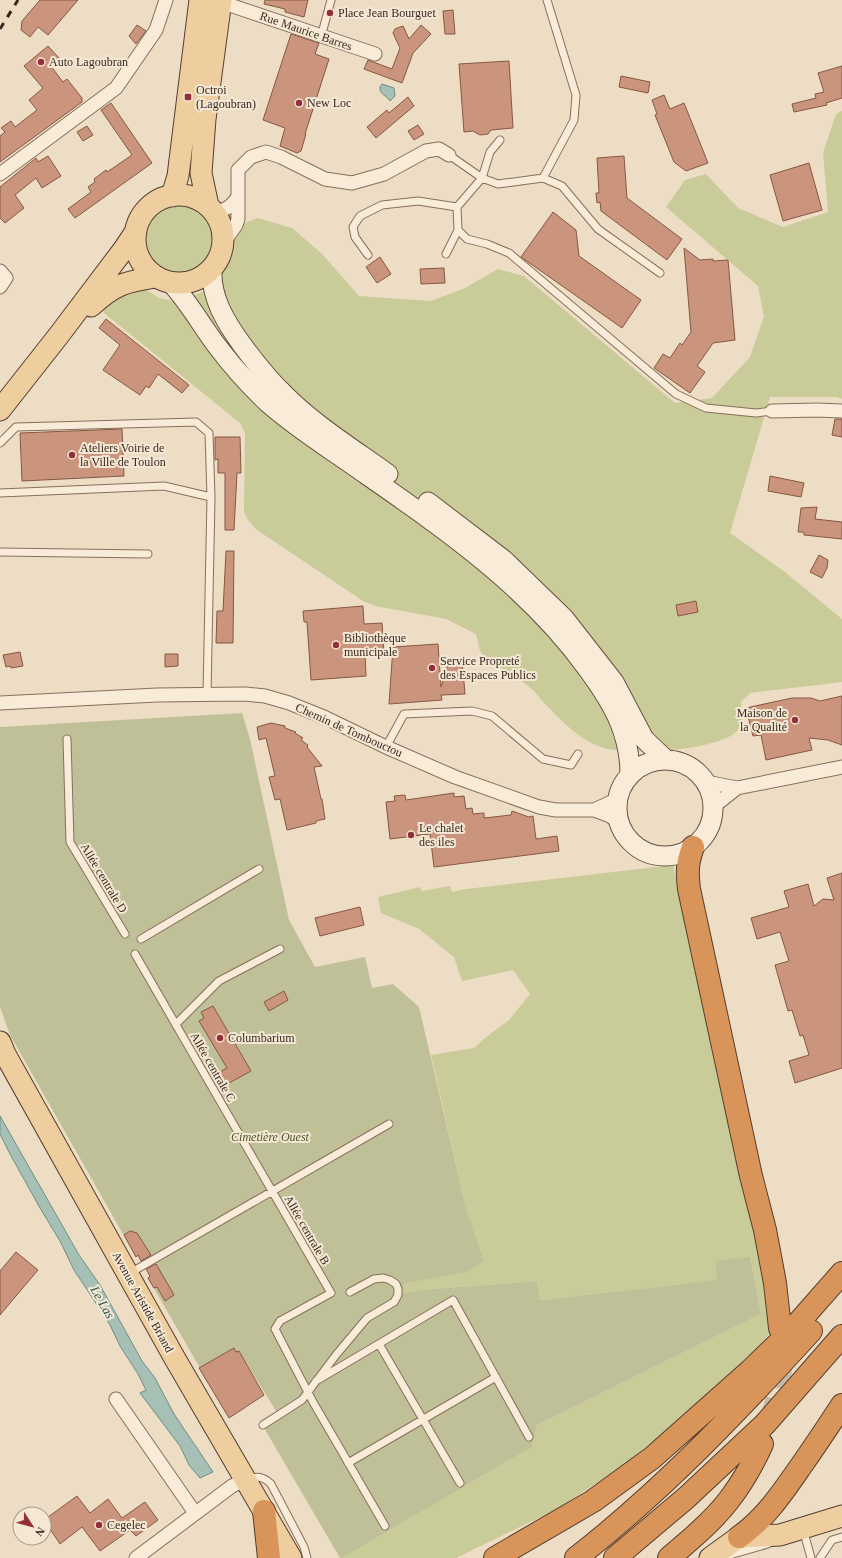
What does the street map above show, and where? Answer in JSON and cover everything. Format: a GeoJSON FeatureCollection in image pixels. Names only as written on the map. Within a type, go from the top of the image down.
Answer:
{"type":"FeatureCollection","features":[{"type":"Feature","properties":{"kind":"highway"},"geometry":{"type":"LineString","coordinates":[[693,847],[688,860],[687,872],[689,889],[751,1176],[765,1230],[775,1283],[780,1328]]}},
{"type":"Feature","properties":{"kind":"highway"},"geometry":{"type":"LineString","coordinates":[[494,1558],[593,1501],[652,1458],[751,1370],[791,1331],[842,1273]]}},
{"type":"Feature","properties":{"kind":"highway"},"geometry":{"type":"LineString","coordinates":[[576,1558],[601,1538],[663,1482],[749,1399],[842,1296]]}},
{"type":"Feature","properties":{"kind":"highway"},"geometry":{"type":"LineString","coordinates":[[615,1558],[686,1498],[765,1424],[842,1336]]}},
{"type":"Feature","properties":{"kind":"highway"},"geometry":{"type":"LineString","coordinates":[[739,1537],[752,1528],[788,1486],[842,1405]]}},
{"type":"Feature","properties":{"kind":"highway"},"geometry":{"type":"LineString","coordinates":[[669,1558],[708,1523],[729,1500],[753,1463],[762,1444]]}},
{"type":"Feature","properties":{"kind":"highway"},"geometry":{"type":"LineString","coordinates":[[264,1511],[269,1558]]}},
{"type":"Feature","properties":{"kind":"main road"},"geometry":{"type":"LineString","coordinates":[[172,196],[178,176],[214,0]]}},
{"type":"Feature","properties":{"kind":"main road"},"geometry":{"type":"LineString","coordinates":[[60,334],[106,293],[120,284],[163,279],[182,283],[193,281],[203,276],[212,268],[218,257],[222,245],[221,227],[210,209],[204,191],[202,165],[214,0]]}},
{"type":"Feature","properties":{"kind":"main road"},"geometry":{"type":"LineString","coordinates":[[210,209],[197,199],[185,196],[172,196],[159,200],[148,208],[140,219],[136,231],[135,242],[139,257],[147,270],[163,279],[180,293],[217,346],[244,378],[269,404],[304,431],[456,539],[528,599],[577,654],[612,706],[622,726],[628,746],[630,775]]}},
{"type":"Feature","properties":{"kind":"main road"},"geometry":{"type":"LineString","coordinates":[[0,410],[60,334],[136,231]]}},
{"type":"Feature","properties":{"kind":"main road"},"geometry":{"type":"LineString","coordinates":[[212,268],[211,278],[220,308],[234,335],[260,369],[282,393],[312,419],[462,527],[504,560],[536,590],[564,618],[590,649],[614,682],[644,739],[665,760]]}},
{"type":"Feature","properties":{"kind":"main road"},"geometry":{"type":"LineString","coordinates":[[665,760],[677,761],[689,765],[698,772],[706,782],[711,794],[713,807],[712,818],[702,839],[693,847],[683,852],[661,856],[640,849],[631,842],[624,833],[617,811],[618,799],[622,786],[630,775],[640,767],[652,761],[665,760]]}},
{"type":"Feature","properties":{"kind":"main road","name":"Avenue Aristide Briand"},"geometry":{"type":"LineString","coordinates":[[0,1042],[5,1054],[174,1357],[291,1558]]}},
{"type":"Feature","properties":{"kind":"main road"},"geometry":{"type":"LineString","coordinates":[[710,1558],[739,1537],[780,1535],[803,1531],[842,1516]]}},
{"type":"Feature","properties":{"kind":"street"},"geometry":{"type":"LineString","coordinates":[[0,174],[116,88],[156,30],[166,0]]}},
{"type":"Feature","properties":{"kind":"street","name":"Rue Maurice Barres"},"geometry":{"type":"LineString","coordinates":[[214,0],[374,54]]}},
{"type":"Feature","properties":{"kind":"street"},"geometry":{"type":"LineString","coordinates":[[222,245],[236,225],[238,218],[238,170],[251,157],[266,152],[281,157],[325,179],[352,183],[384,174],[426,151],[439,149],[449,155]]}},
{"type":"Feature","properties":{"kind":"street"},"geometry":{"type":"LineString","coordinates":[[210,209],[222,211],[232,205],[238,197]]}},
{"type":"Feature","properties":{"kind":"street"},"geometry":{"type":"LineString","coordinates":[[0,271],[6,278],[0,287]]}},
{"type":"Feature","properties":{"kind":"street"},"geometry":{"type":"LineString","coordinates":[[772,411],[842,411]]}},
{"type":"Feature","properties":{"kind":"street","name":"Chemin de Tombouctou"},"geometry":{"type":"LineString","coordinates":[[0,703],[207,694],[245,694],[271,698],[324,717],[386,747],[455,777],[539,807],[556,810],[594,810],[610,816],[620,823]]}},
{"type":"Feature","properties":{"kind":"street"},"geometry":{"type":"LineString","coordinates":[[706,782],[737,788],[842,767]]}},
{"type":"Feature","properties":{"kind":"street"},"geometry":{"type":"LineString","coordinates":[[713,807],[737,788]]}},
{"type":"Feature","properties":{"kind":"street","name":"Chemin de Tombouctou"},"geometry":{"type":"LineString","coordinates":[[594,810],[618,799]]}},
{"type":"Feature","properties":{"kind":"street"},"geometry":{"type":"LineString","coordinates":[[116,1399],[195,1513]]}},
{"type":"Feature","properties":{"kind":"street"},"geometry":{"type":"LineString","coordinates":[[136,1558],[232,1486],[246,1479]]}},
{"type":"Feature","properties":{"kind":"lane"},"geometry":{"type":"LineString","coordinates":[[321,37],[331,0]]}},
{"type":"Feature","properties":{"kind":"lane"},"geometry":{"type":"LineString","coordinates":[[543,178],[574,120],[576,95],[547,0]]}},
{"type":"Feature","properties":{"kind":"lane"},"geometry":{"type":"LineString","coordinates":[[446,254],[458,230],[457,207],[482,178],[490,152],[500,140]]}},
{"type":"Feature","properties":{"kind":"lane"},"geometry":{"type":"LineString","coordinates":[[449,155],[482,178],[498,184],[543,178],[562,186],[598,229],[660,273]]}},
{"type":"Feature","properties":{"kind":"lane"},"geometry":{"type":"LineString","coordinates":[[368,255],[355,237],[353,227],[360,216],[382,205],[418,201],[457,207]]}},
{"type":"Feature","properties":{"kind":"lane"},"geometry":{"type":"LineString","coordinates":[[458,230],[467,239],[487,244],[509,253],[676,394],[706,408],[756,413],[772,411]]}},
{"type":"Feature","properties":{"kind":"lane"},"geometry":{"type":"LineString","coordinates":[[0,443],[16,427],[196,422],[209,434],[211,498],[207,694]]}},
{"type":"Feature","properties":{"kind":"lane"},"geometry":{"type":"LineString","coordinates":[[0,493],[164,486],[211,498]]}},
{"type":"Feature","properties":{"kind":"lane"},"geometry":{"type":"LineString","coordinates":[[0,552],[148,554]]}},
{"type":"Feature","properties":{"kind":"lane"},"geometry":{"type":"LineString","coordinates":[[386,747],[404,714],[472,711],[492,716],[542,760],[571,765],[578,754]]}},
{"type":"Feature","properties":{"kind":"lane","name":"Allée centrale D"},"geometry":{"type":"LineString","coordinates":[[67,739],[70,842],[125,934]]}},
{"type":"Feature","properties":{"kind":"lane"},"geometry":{"type":"LineString","coordinates":[[140,939],[259,869]]}},
{"type":"Feature","properties":{"kind":"lane"},"geometry":{"type":"LineString","coordinates":[[176,1024],[219,981],[280,949]]}},
{"type":"Feature","properties":{"kind":"lane","name":"Allée centrale C"},"geometry":{"type":"LineString","coordinates":[[135,954],[272,1191]]}},
{"type":"Feature","properties":{"kind":"lane"},"geometry":{"type":"LineString","coordinates":[[128,1274],[389,1124]]}},
{"type":"Feature","properties":{"kind":"lane","name":"Allée centrale B"},"geometry":{"type":"LineString","coordinates":[[272,1191],[331,1293],[280,1322],[275,1329],[308,1392]]}},
{"type":"Feature","properties":{"kind":"lane"},"geometry":{"type":"LineString","coordinates":[[263,1425],[302,1400],[336,1355],[367,1318],[394,1302],[398,1295],[396,1284],[383,1278],[374,1280],[350,1292]]}},
{"type":"Feature","properties":{"kind":"lane"},"geometry":{"type":"LineString","coordinates":[[316,1381],[453,1300],[529,1437]]}},
{"type":"Feature","properties":{"kind":"lane"},"geometry":{"type":"LineString","coordinates":[[379,1344],[460,1483]]}},
{"type":"Feature","properties":{"kind":"lane"},"geometry":{"type":"LineString","coordinates":[[348,1463],[496,1377]]}},
{"type":"Feature","properties":{"kind":"lane"},"geometry":{"type":"LineString","coordinates":[[308,1392],[385,1526]]}},
{"type":"Feature","properties":{"kind":"lane"},"geometry":{"type":"LineString","coordinates":[[246,1479],[258,1476],[266,1479],[271,1484],[304,1547],[307,1558]]}},
{"type":"Feature","properties":{"kind":"lane"},"geometry":{"type":"LineString","coordinates":[[718,1558],[803,1531],[842,1522]]}},
{"type":"Feature","properties":{"kind":"lane"},"geometry":{"type":"LineString","coordinates":[[803,1531],[811,1558]]}},
{"type":"Feature","properties":{"kind":"lane"},"geometry":{"type":"LineString","coordinates":[[820,1558],[832,1540],[842,1537]]}},
{"type":"Feature","properties":{"kind":"green space"},"geometry":{"type":"Polygon","coordinates":[[[842,111],[842,399],[837,397],[770,397],[730,533],[785,572],[842,619],[842,682],[750,693],[741,702],[741,724],[737,731],[727,738],[711,743],[670,750],[648,751],[627,751],[598,746],[569,728],[530,687],[495,665],[484,656],[480,650],[476,634],[446,619],[375,606],[363,601],[257,530],[248,520],[244,512],[245,433],[240,423],[104,313],[101,305],[142,287],[159,298],[178,302],[202,292],[220,277],[229,262],[231,236],[240,225],[258,218],[292,228],[322,254],[359,296],[431,301],[465,288],[498,269],[524,276],[675,403],[712,398],[750,357],[764,316],[758,286],[666,207],[685,180],[706,174],[738,208],[783,227],[828,212],[823,153],[836,114],[842,111]]]}},
{"type":"Feature","properties":{"kind":"green space"},"geometry":{"type":"Polygon","coordinates":[[[178,205],[191,208],[203,215],[210,227],[213,240],[210,253],[203,265],[191,272],[178,275],[165,272],[153,265],[146,253],[143,240],[146,227],[153,215],[165,208],[178,205]]]}},
{"type":"Feature","properties":{"kind":"green space","name":"Cimetière Ouest"},"geometry":{"type":"Polygon","coordinates":[[[242,713],[250,739],[289,920],[315,967],[365,957],[372,988],[393,984],[419,1007],[466,1208],[484,1261],[466,1272],[403,1284],[404,1293],[420,1290],[537,1281],[540,1300],[717,1280],[716,1261],[750,1257],[761,1314],[537,1425],[532,1447],[342,1558],[340,1558],[260,1421],[276,1411],[239,1351],[236,1352],[234,1348],[200,1368],[148,1278],[150,1276],[138,1256],[136,1257],[10,1035],[0,1007],[0,727],[242,713]]]}},
{"type":"Feature","properties":{"kind":"green space"},"geometry":{"type":"Polygon","coordinates":[[[673,865],[755,1237],[772,1331],[732,1375],[628,1462],[557,1509],[456,1558],[342,1558],[532,1447],[537,1425],[761,1314],[750,1257],[718,1280],[540,1300],[537,1281],[420,1290],[404,1293],[402,1284],[419,1281],[484,1261],[466,1208],[431,1055],[474,1048],[509,1020],[530,994],[513,970],[462,981],[454,957],[419,929],[381,913],[378,897],[420,887],[422,891],[450,886],[452,892],[466,889],[673,865]]]}},
{"type":"Feature","properties":{"kind":"water"},"geometry":{"type":"Polygon","coordinates":[[[382,84],[394,88],[395,96],[390,101],[380,89],[382,84]]]}},
{"type":"Feature","properties":{"kind":"water","name":"Le Las"},"geometry":{"type":"Polygon","coordinates":[[[0,1116],[79,1255],[100,1285],[142,1361],[155,1378],[174,1414],[213,1472],[200,1478],[189,1465],[180,1446],[140,1393],[146,1390],[138,1374],[120,1346],[109,1323],[74,1270],[60,1241],[10,1154],[0,1134],[0,1116]]]}},
{"type":"Feature","properties":{"kind":"building"},"geometry":{"type":"Polygon","coordinates":[[[40,0],[78,0],[48,35],[38,27],[30,37],[21,30],[22,21],[40,0]]]}},
{"type":"Feature","properties":{"kind":"building"},"geometry":{"type":"Polygon","coordinates":[[[265,0],[308,0],[304,17],[285,12],[285,9],[264,4],[265,0]]]}},
{"type":"Feature","properties":{"kind":"building"},"geometry":{"type":"Polygon","coordinates":[[[453,10],[455,34],[445,34],[443,11],[453,10]]]}},
{"type":"Feature","properties":{"kind":"building"},"geometry":{"type":"Polygon","coordinates":[[[137,25],[146,31],[136,44],[129,36],[137,25]]]}},
{"type":"Feature","properties":{"kind":"building"},"geometry":{"type":"Polygon","coordinates":[[[421,25],[431,34],[413,53],[402,83],[364,69],[368,60],[392,69],[400,48],[393,33],[395,29],[403,26],[409,39],[421,25]]]}},
{"type":"Feature","properties":{"kind":"building"},"geometry":{"type":"Polygon","coordinates":[[[291,34],[319,43],[315,54],[329,59],[301,151],[297,153],[280,146],[285,128],[263,120],[291,34]]]}},
{"type":"Feature","properties":{"kind":"building"},"geometry":{"type":"Polygon","coordinates":[[[48,46],[59,58],[50,65],[63,82],[67,79],[82,98],[82,102],[0,162],[0,136],[5,132],[1,128],[11,121],[15,127],[37,110],[29,100],[43,88],[24,66],[48,46]]]}},
{"type":"Feature","properties":{"kind":"building"},"geometry":{"type":"Polygon","coordinates":[[[509,61],[513,128],[491,130],[488,134],[480,135],[473,131],[464,132],[459,64],[509,61]]]}},
{"type":"Feature","properties":{"kind":"building"},"geometry":{"type":"Polygon","coordinates":[[[842,66],[842,98],[826,103],[827,105],[794,112],[792,104],[816,98],[815,94],[824,92],[818,73],[842,66]]]}},
{"type":"Feature","properties":{"kind":"building"},"geometry":{"type":"Polygon","coordinates":[[[621,76],[650,82],[648,93],[619,87],[621,76]]]}},
{"type":"Feature","properties":{"kind":"building"},"geometry":{"type":"Polygon","coordinates":[[[664,95],[670,109],[684,103],[708,163],[686,171],[674,162],[655,115],[657,114],[652,100],[664,95]]]}},
{"type":"Feature","properties":{"kind":"building"},"geometry":{"type":"Polygon","coordinates":[[[408,97],[414,106],[376,138],[367,127],[387,110],[389,113],[408,97]]]}},
{"type":"Feature","properties":{"kind":"building"},"geometry":{"type":"Polygon","coordinates":[[[111,103],[152,163],[75,218],[68,209],[91,192],[88,187],[95,182],[94,179],[106,170],[107,172],[132,155],[101,110],[111,103]]]}},
{"type":"Feature","properties":{"kind":"building"},"geometry":{"type":"Polygon","coordinates":[[[418,125],[424,134],[414,140],[408,131],[418,125]]]}},
{"type":"Feature","properties":{"kind":"building"},"geometry":{"type":"Polygon","coordinates":[[[87,126],[93,135],[83,141],[77,132],[87,126]]]}},
{"type":"Feature","properties":{"kind":"building"},"geometry":{"type":"Polygon","coordinates":[[[48,156],[61,176],[42,188],[36,178],[15,195],[24,208],[5,223],[0,218],[0,187],[36,158],[38,162],[48,156]]]}},
{"type":"Feature","properties":{"kind":"building"},"geometry":{"type":"Polygon","coordinates":[[[624,156],[627,198],[682,239],[667,260],[601,211],[600,202],[597,203],[596,193],[599,193],[597,158],[624,156]]]}},
{"type":"Feature","properties":{"kind":"building"},"geometry":{"type":"Polygon","coordinates":[[[809,163],[822,210],[783,221],[770,175],[809,163]]]}},
{"type":"Feature","properties":{"kind":"building"},"geometry":{"type":"Polygon","coordinates":[[[553,212],[576,230],[579,256],[641,300],[622,328],[521,257],[553,212]]]}},
{"type":"Feature","properties":{"kind":"building"},"geometry":{"type":"Polygon","coordinates":[[[684,248],[700,260],[728,260],[735,340],[713,343],[697,366],[705,372],[690,393],[654,368],[663,354],[670,358],[680,343],[682,345],[691,332],[684,248]]]}},
{"type":"Feature","properties":{"kind":"building"},"geometry":{"type":"Polygon","coordinates":[[[380,257],[391,274],[377,283],[366,267],[380,257]]]}},
{"type":"Feature","properties":{"kind":"building"},"geometry":{"type":"Polygon","coordinates":[[[444,268],[445,283],[421,284],[420,269],[444,268]]]}},
{"type":"Feature","properties":{"kind":"building"},"geometry":{"type":"Polygon","coordinates":[[[106,319],[189,385],[182,393],[158,374],[149,388],[146,386],[140,395],[103,370],[120,345],[99,328],[106,319]]]}},
{"type":"Feature","properties":{"kind":"building"},"geometry":{"type":"Polygon","coordinates":[[[835,419],[842,419],[842,437],[832,435],[835,419]]]}},
{"type":"Feature","properties":{"kind":"building","name":"Ateliers Voirie de la Ville de Toulon"},"geometry":{"type":"Polygon","coordinates":[[[122,429],[124,476],[22,481],[20,433],[122,429]]]}},
{"type":"Feature","properties":{"kind":"building"},"geometry":{"type":"Polygon","coordinates":[[[215,437],[240,437],[241,473],[237,473],[234,530],[225,530],[225,473],[218,473],[218,459],[215,460],[215,437]]]}},
{"type":"Feature","properties":{"kind":"building"},"geometry":{"type":"Polygon","coordinates":[[[770,476],[804,483],[801,497],[768,491],[770,476]]]}},
{"type":"Feature","properties":{"kind":"building"},"geometry":{"type":"Polygon","coordinates":[[[817,507],[815,519],[842,522],[842,539],[804,535],[804,532],[798,532],[801,508],[817,507]]]}},
{"type":"Feature","properties":{"kind":"building"},"geometry":{"type":"Polygon","coordinates":[[[226,551],[234,551],[233,643],[216,643],[217,611],[223,611],[226,551]]]}},
{"type":"Feature","properties":{"kind":"building"},"geometry":{"type":"Polygon","coordinates":[[[819,555],[828,560],[827,568],[822,578],[810,572],[819,555]]]}},
{"type":"Feature","properties":{"kind":"building"},"geometry":{"type":"Polygon","coordinates":[[[696,601],[698,612],[678,616],[676,605],[696,601]]]}},
{"type":"Feature","properties":{"kind":"building","name":"Bibliothèque municipale"},"geometry":{"type":"Polygon","coordinates":[[[363,606],[364,624],[382,623],[384,653],[365,654],[366,676],[311,680],[307,622],[304,622],[303,611],[363,606]]]}},
{"type":"Feature","properties":{"kind":"building","name":"Service Propreté des Espaces Publics"},"geometry":{"type":"Polygon","coordinates":[[[438,644],[441,687],[449,661],[462,660],[465,694],[441,695],[442,700],[389,704],[393,647],[438,644]]]}},
{"type":"Feature","properties":{"kind":"building"},"geometry":{"type":"Polygon","coordinates":[[[20,652],[23,666],[11,668],[10,666],[6,667],[3,655],[20,652]]]}},
{"type":"Feature","properties":{"kind":"building"},"geometry":{"type":"Polygon","coordinates":[[[165,654],[178,654],[178,666],[165,667],[165,654]]]}},
{"type":"Feature","properties":{"kind":"building","name":"Maison de la Qualité"},"geometry":{"type":"Polygon","coordinates":[[[842,696],[842,745],[828,740],[809,738],[812,750],[766,760],[761,735],[753,736],[746,708],[792,698],[811,698],[820,701],[842,696]]]}},
{"type":"Feature","properties":{"kind":"building"},"geometry":{"type":"Polygon","coordinates":[[[271,723],[285,726],[285,728],[296,732],[295,733],[303,738],[301,740],[308,745],[307,747],[322,766],[314,767],[322,799],[325,819],[316,821],[316,823],[287,830],[280,799],[275,800],[269,777],[275,776],[266,738],[259,740],[257,727],[271,723]]]}},
{"type":"Feature","properties":{"kind":"building"},"geometry":{"type":"Polygon","coordinates":[[[454,793],[454,797],[464,796],[466,809],[472,808],[473,814],[484,813],[484,818],[511,815],[512,811],[529,817],[533,816],[536,839],[557,836],[559,851],[434,867],[430,834],[390,839],[386,802],[395,801],[394,796],[405,795],[406,800],[454,793]]]}},
{"type":"Feature","properties":{"kind":"building"},"geometry":{"type":"Polygon","coordinates":[[[842,873],[842,1068],[795,1083],[789,1061],[809,1055],[803,1035],[800,1036],[792,1010],[788,1011],[775,965],[789,961],[780,932],[757,939],[751,918],[789,907],[784,891],[808,884],[814,906],[823,899],[834,900],[827,878],[842,873]]]}},
{"type":"Feature","properties":{"kind":"building"},"geometry":{"type":"Polygon","coordinates":[[[360,907],[364,925],[320,936],[315,918],[360,907]]]}},
{"type":"Feature","properties":{"kind":"building"},"geometry":{"type":"Polygon","coordinates":[[[284,991],[288,1000],[269,1011],[264,1002],[284,991]]]}},
{"type":"Feature","properties":{"kind":"building","name":"Columbarium"},"geometry":{"type":"Polygon","coordinates":[[[213,1006],[251,1071],[220,1088],[213,1076],[227,1068],[199,1021],[204,1018],[201,1012],[213,1006]]]}},
{"type":"Feature","properties":{"kind":"building"},"geometry":{"type":"Polygon","coordinates":[[[130,1231],[137,1233],[151,1255],[141,1261],[138,1255],[136,1257],[124,1235],[130,1231]]]}},
{"type":"Feature","properties":{"kind":"building"},"geometry":{"type":"Polygon","coordinates":[[[16,1252],[38,1270],[0,1315],[0,1271],[16,1252]]]}},
{"type":"Feature","properties":{"kind":"building"},"geometry":{"type":"Polygon","coordinates":[[[156,1264],[174,1295],[165,1301],[157,1287],[154,1288],[148,1278],[150,1276],[146,1269],[156,1264]]]}},
{"type":"Feature","properties":{"kind":"building"},"geometry":{"type":"Polygon","coordinates":[[[234,1348],[236,1352],[239,1351],[264,1395],[229,1418],[199,1368],[234,1348]]]}},
{"type":"Feature","properties":{"kind":"building","name":"Cegelec"},"geometry":{"type":"Polygon","coordinates":[[[77,1496],[90,1513],[108,1499],[122,1518],[145,1502],[158,1520],[136,1536],[130,1530],[100,1551],[82,1527],[60,1544],[52,1532],[52,1514],[77,1496]]]}},
{"type":"Feature","properties":{"kind":"tunnel"},"geometry":{"type":"LineString","coordinates":[[770,1420],[776,1403],[779,1386],[781,1350]]}},
{"type":"Feature","properties":{"kind":"railway"},"geometry":{"type":"LineString","coordinates":[[0,29],[18,0]]}},
{"type":"Feature","properties":{"kind":"place","name":"Place Jean Bourguet"},"geometry":{"type":"Point","coordinates":[330,13]}},
{"type":"Feature","properties":{"kind":"place","name":"Auto Lagoubran"},"geometry":{"type":"Point","coordinates":[41,62]}},
{"type":"Feature","properties":{"kind":"place","name":"Octroi (Lagoubran)"},"geometry":{"type":"Point","coordinates":[188,97]}},
{"type":"Feature","properties":{"kind":"place","name":"New Loc"},"geometry":{"type":"Point","coordinates":[299,103]}},
{"type":"Feature","properties":{"kind":"place","name":"Ateliers Voirie de la Ville de Toulon"},"geometry":{"type":"Point","coordinates":[72,455]}},
{"type":"Feature","properties":{"kind":"place","name":"Bibliothèque municipale"},"geometry":{"type":"Point","coordinates":[336,645]}},
{"type":"Feature","properties":{"kind":"place","name":"Service Propreté des Espaces Publics"},"geometry":{"type":"Point","coordinates":[432,668]}},
{"type":"Feature","properties":{"kind":"place","name":"Maison de la Qualité"},"geometry":{"type":"Point","coordinates":[795,720]}},
{"type":"Feature","properties":{"kind":"place","name":"Le chalet des iles"},"geometry":{"type":"Point","coordinates":[411,835]}},
{"type":"Feature","properties":{"kind":"place","name":"Columbarium"},"geometry":{"type":"Point","coordinates":[220,1038]}},
{"type":"Feature","properties":{"kind":"place","name":"Cegelec"},"geometry":{"type":"Point","coordinates":[99,1525]}}]}
